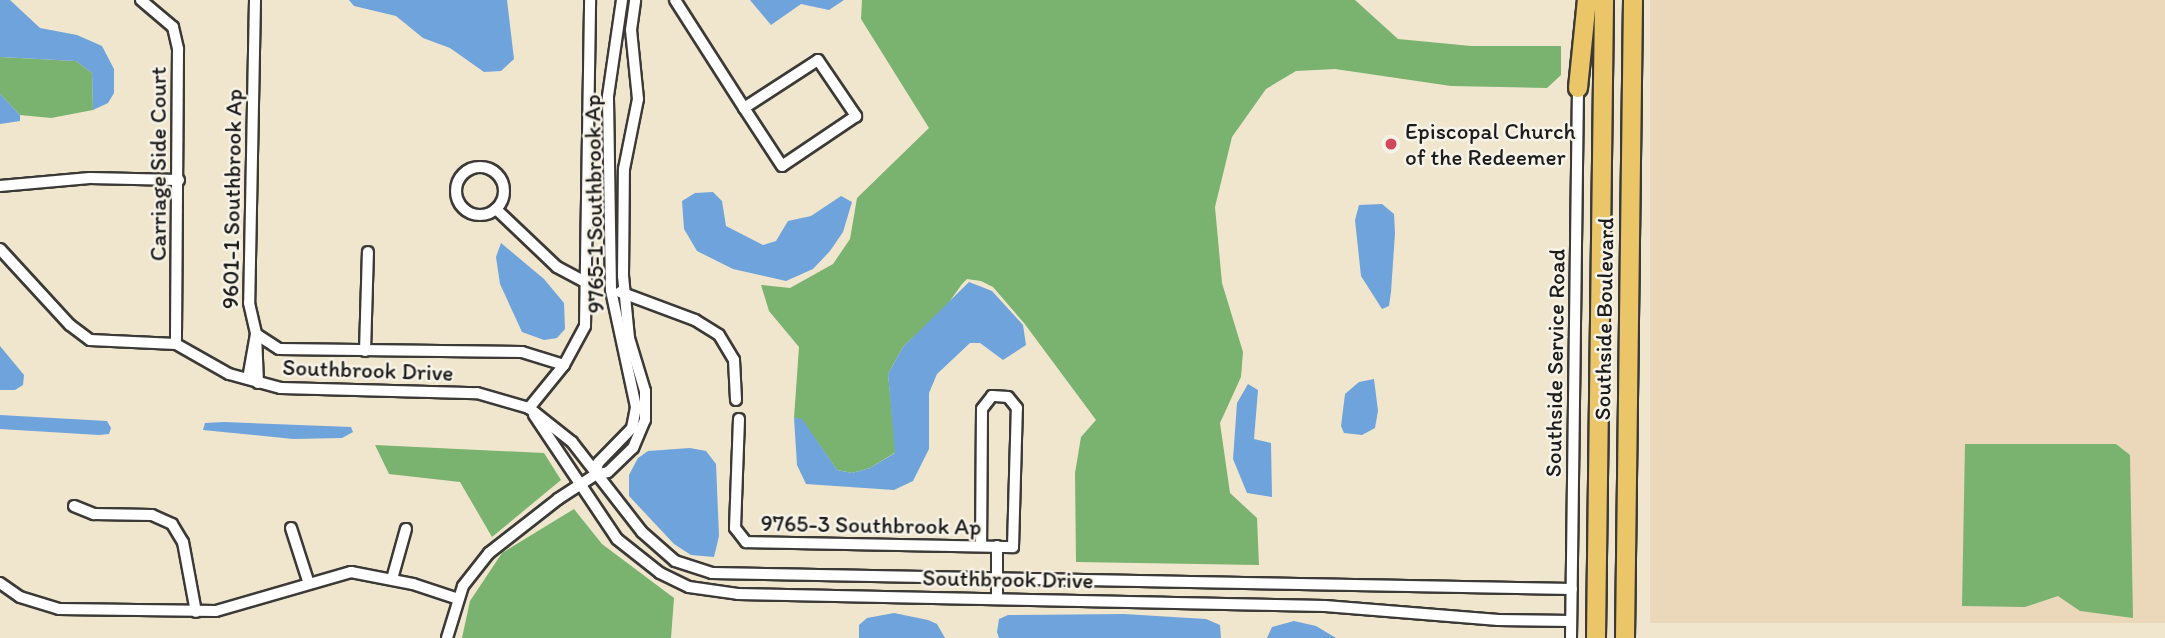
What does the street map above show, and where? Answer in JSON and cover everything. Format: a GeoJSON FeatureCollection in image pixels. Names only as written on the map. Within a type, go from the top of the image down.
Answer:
{"type":"FeatureCollection","features":[{"type":"Feature","properties":{"kind":"highway"},"geometry":{"type":"LineString","coordinates":[[1578,88],[1587,0]]}},
{"type":"Feature","properties":{"kind":"highway","name":"Southside Boulevard"},"geometry":{"type":"LineString","coordinates":[[1596,635],[1604,0]]}},
{"type":"Feature","properties":{"kind":"highway","name":"Southside Boulevard"},"geometry":{"type":"LineString","coordinates":[[1625,636],[1633,0]]}},
{"type":"Feature","properties":{"kind":"highway"},"geometry":{"type":"LineString","coordinates":[[1596,635],[1625,636]]}},
{"type":"Feature","properties":{"kind":"street","name":"Carriage Side Court"},"geometry":{"type":"LineString","coordinates":[[141,0],[165,17],[176,37],[179,180],[176,344]]}},
{"type":"Feature","properties":{"kind":"street","name":"9601-1 Southbrook Ap"},"geometry":{"type":"LineString","coordinates":[[255,0],[249,303],[256,334],[279,349],[522,352],[564,365]]}},
{"type":"Feature","properties":{"kind":"street"},"geometry":{"type":"LineString","coordinates":[[529,408],[564,365],[584,331],[587,283],[590,0]]}},
{"type":"Feature","properties":{"kind":"street","name":"9765-1 Southbrook Ap"},"geometry":{"type":"LineString","coordinates":[[595,475],[598,463],[632,428],[636,407],[611,290],[608,96],[622,0]]}},
{"type":"Feature","properties":{"kind":"street"},"geometry":{"type":"LineString","coordinates":[[447,638],[458,599],[471,575],[498,543],[581,484],[595,475],[608,472],[633,448],[645,421],[645,391],[629,338],[624,293],[624,169],[638,99],[633,65],[635,0]]}},
{"type":"Feature","properties":{"kind":"street"},"geometry":{"type":"LineString","coordinates":[[675,0],[744,108],[782,166],[856,116],[818,60],[744,108]]}},
{"type":"Feature","properties":{"kind":"street"},"geometry":{"type":"LineString","coordinates":[[612,65],[633,65]]}},
{"type":"Feature","properties":{"kind":"street","name":"Southside Service Road"},"geometry":{"type":"LineString","coordinates":[[1571,638],[1578,88]]}},
{"type":"Feature","properties":{"kind":"street"},"geometry":{"type":"LineString","coordinates":[[489,168],[501,179],[504,195],[496,209],[474,214],[461,206],[456,192],[465,172],[489,168]]}},
{"type":"Feature","properties":{"kind":"street"},"geometry":{"type":"LineString","coordinates":[[0,186],[90,178],[179,180]]}},
{"type":"Feature","properties":{"kind":"street"},"geometry":{"type":"LineString","coordinates":[[496,209],[557,267],[587,283]]}},
{"type":"Feature","properties":{"kind":"street","name":"Southbrook Drive"},"geometry":{"type":"LineString","coordinates":[[0,249],[80,335],[106,342],[176,344],[258,383],[307,390],[477,393],[529,408],[572,442],[595,475],[642,532],[675,561],[712,573],[738,576],[1572,589]]}},
{"type":"Feature","properties":{"kind":"street"},"geometry":{"type":"LineString","coordinates":[[365,351],[368,252]]}},
{"type":"Feature","properties":{"kind":"street"},"geometry":{"type":"LineString","coordinates":[[611,290],[695,320],[719,335],[734,360],[736,400]]}},
{"type":"Feature","properties":{"kind":"street"},"geometry":{"type":"LineString","coordinates":[[247,380],[256,334]]}},
{"type":"Feature","properties":{"kind":"street"},"geometry":{"type":"LineString","coordinates":[[256,334],[258,383]]}},
{"type":"Feature","properties":{"kind":"street"},"geometry":{"type":"LineString","coordinates":[[981,546],[982,409],[1000,394],[1017,408],[1013,547],[997,546],[997,598]]}},
{"type":"Feature","properties":{"kind":"street","name":"Southbrook Drive"},"geometry":{"type":"LineString","coordinates":[[529,408],[617,540],[660,573],[689,587],[738,594],[1325,606],[1497,620],[1571,621]]}},
{"type":"Feature","properties":{"kind":"street","name":"9765-3 Southbrook Ap"},"geometry":{"type":"LineString","coordinates":[[739,419],[735,528],[746,542],[997,546]]}},
{"type":"Feature","properties":{"kind":"street"},"geometry":{"type":"LineString","coordinates":[[74,506],[94,514],[152,515],[172,524],[183,542],[196,612]]}},
{"type":"Feature","properties":{"kind":"street"},"geometry":{"type":"LineString","coordinates":[[291,528],[308,581]]}},
{"type":"Feature","properties":{"kind":"street"},"geometry":{"type":"LineString","coordinates":[[392,579],[406,528]]}},
{"type":"Feature","properties":{"kind":"street"},"geometry":{"type":"LineString","coordinates":[[0,583],[20,597],[59,609],[196,612],[234,607],[308,581],[351,572],[392,579],[458,599]]}},
{"type":"Feature","properties":{"kind":"street"},"geometry":{"type":"LineString","coordinates":[[738,576],[738,594]]}},
{"type":"Feature","properties":{"kind":"shaded area"},"geometry":{"type":"Polygon","coordinates":[[[1650,0],[2165,0],[2165,623],[1650,623],[1650,0]]]}},
{"type":"Feature","properties":{"kind":"green space"},"geometry":{"type":"Polygon","coordinates":[[[862,0],[1355,0],[1398,39],[1471,46],[1561,46],[1561,75],[1547,88],[1451,86],[1335,69],[1296,71],[1266,89],[1232,137],[1215,207],[1222,283],[1243,352],[1241,377],[1220,423],[1230,493],[1257,518],[1259,565],[1076,562],[1075,473],[1081,437],[1096,420],[1024,323],[993,287],[981,281],[967,279],[947,305],[903,347],[888,374],[896,452],[870,468],[852,473],[837,470],[802,420],[794,418],[799,347],[769,311],[761,285],[790,288],[833,264],[850,239],[857,198],[929,128],[861,19],[862,0]]]}},
{"type":"Feature","properties":{"kind":"green space"},"geometry":{"type":"Polygon","coordinates":[[[0,57],[76,61],[92,73],[93,110],[51,118],[20,115],[0,94],[0,57]]]}},
{"type":"Feature","properties":{"kind":"green space"},"geometry":{"type":"Polygon","coordinates":[[[1965,444],[2116,444],[2130,455],[2133,618],[2080,611],[2058,596],[2025,607],[1962,606],[1965,444]]]}},
{"type":"Feature","properties":{"kind":"green space"},"geometry":{"type":"Polygon","coordinates":[[[375,445],[544,453],[561,480],[492,537],[460,482],[389,474],[375,445]]]}},
{"type":"Feature","properties":{"kind":"green space"},"geometry":{"type":"Polygon","coordinates":[[[574,509],[602,544],[674,598],[671,638],[462,638],[470,601],[502,553],[574,509]]]}},
{"type":"Feature","properties":{"kind":"water"},"geometry":{"type":"Polygon","coordinates":[[[0,0],[10,0],[40,28],[77,35],[102,46],[114,69],[114,93],[108,103],[93,110],[92,73],[76,61],[0,57],[0,0]]]}},
{"type":"Feature","properties":{"kind":"water"},"geometry":{"type":"Polygon","coordinates":[[[349,0],[507,0],[514,59],[501,71],[484,72],[450,48],[423,38],[396,16],[354,6],[349,0]]]}},
{"type":"Feature","properties":{"kind":"water"},"geometry":{"type":"Polygon","coordinates":[[[750,0],[844,0],[829,10],[801,4],[771,25],[750,0]]]}},
{"type":"Feature","properties":{"kind":"water"},"geometry":{"type":"Polygon","coordinates":[[[0,94],[20,115],[20,121],[0,124],[0,94]]]}},
{"type":"Feature","properties":{"kind":"water"},"geometry":{"type":"Polygon","coordinates":[[[713,192],[722,201],[726,226],[763,245],[776,241],[788,221],[811,216],[841,196],[852,202],[843,232],[830,251],[813,269],[786,281],[733,269],[697,251],[684,229],[682,201],[695,193],[713,192]]]}},
{"type":"Feature","properties":{"kind":"water"},"geometry":{"type":"Polygon","coordinates":[[[1382,204],[1394,214],[1395,233],[1389,306],[1382,309],[1361,276],[1355,220],[1359,205],[1382,204]]]}},
{"type":"Feature","properties":{"kind":"water"},"geometry":{"type":"Polygon","coordinates":[[[501,243],[544,279],[564,303],[565,329],[557,338],[544,340],[522,332],[500,284],[496,257],[501,243]]]}},
{"type":"Feature","properties":{"kind":"water"},"geometry":{"type":"Polygon","coordinates":[[[969,282],[992,291],[1023,325],[1026,345],[1003,360],[980,343],[970,343],[937,374],[929,393],[929,449],[913,481],[894,490],[806,484],[797,465],[794,418],[802,419],[837,470],[852,473],[870,468],[895,453],[888,374],[903,347],[969,282]]]}},
{"type":"Feature","properties":{"kind":"water"},"geometry":{"type":"Polygon","coordinates":[[[0,346],[24,375],[23,385],[15,390],[0,390],[0,346]]]}},
{"type":"Feature","properties":{"kind":"water"},"geometry":{"type":"Polygon","coordinates":[[[1374,379],[1378,411],[1375,428],[1362,435],[1344,433],[1341,426],[1345,394],[1359,382],[1374,379]]]}},
{"type":"Feature","properties":{"kind":"water"},"geometry":{"type":"Polygon","coordinates":[[[1248,384],[1258,390],[1254,439],[1271,443],[1272,497],[1247,493],[1233,459],[1237,403],[1248,384]]]}},
{"type":"Feature","properties":{"kind":"water"},"geometry":{"type":"Polygon","coordinates":[[[0,415],[107,421],[111,428],[109,434],[99,435],[0,429],[0,415]]]}},
{"type":"Feature","properties":{"kind":"water"},"geometry":{"type":"Polygon","coordinates":[[[205,423],[351,427],[353,432],[342,438],[293,439],[203,430],[205,423]]]}},
{"type":"Feature","properties":{"kind":"water"},"geometry":{"type":"Polygon","coordinates":[[[690,448],[706,451],[716,464],[719,536],[714,557],[691,555],[674,544],[629,496],[629,475],[638,458],[648,451],[690,448]]]}},
{"type":"Feature","properties":{"kind":"water"},"geometry":{"type":"Polygon","coordinates":[[[894,613],[937,624],[945,638],[859,638],[859,625],[867,618],[894,613]]]}},
{"type":"Feature","properties":{"kind":"water"},"geometry":{"type":"Polygon","coordinates":[[[1124,614],[1206,619],[1220,625],[1221,638],[999,638],[997,632],[999,619],[1008,615],[1124,614]]]}},
{"type":"Feature","properties":{"kind":"water"},"geometry":{"type":"Polygon","coordinates":[[[1294,621],[1316,626],[1336,638],[1267,638],[1272,627],[1294,621]]]}},
{"type":"Feature","properties":{"kind":"place","name":"Episcopal Church of the Redeemer"},"geometry":{"type":"Point","coordinates":[1391,144]}}]}
